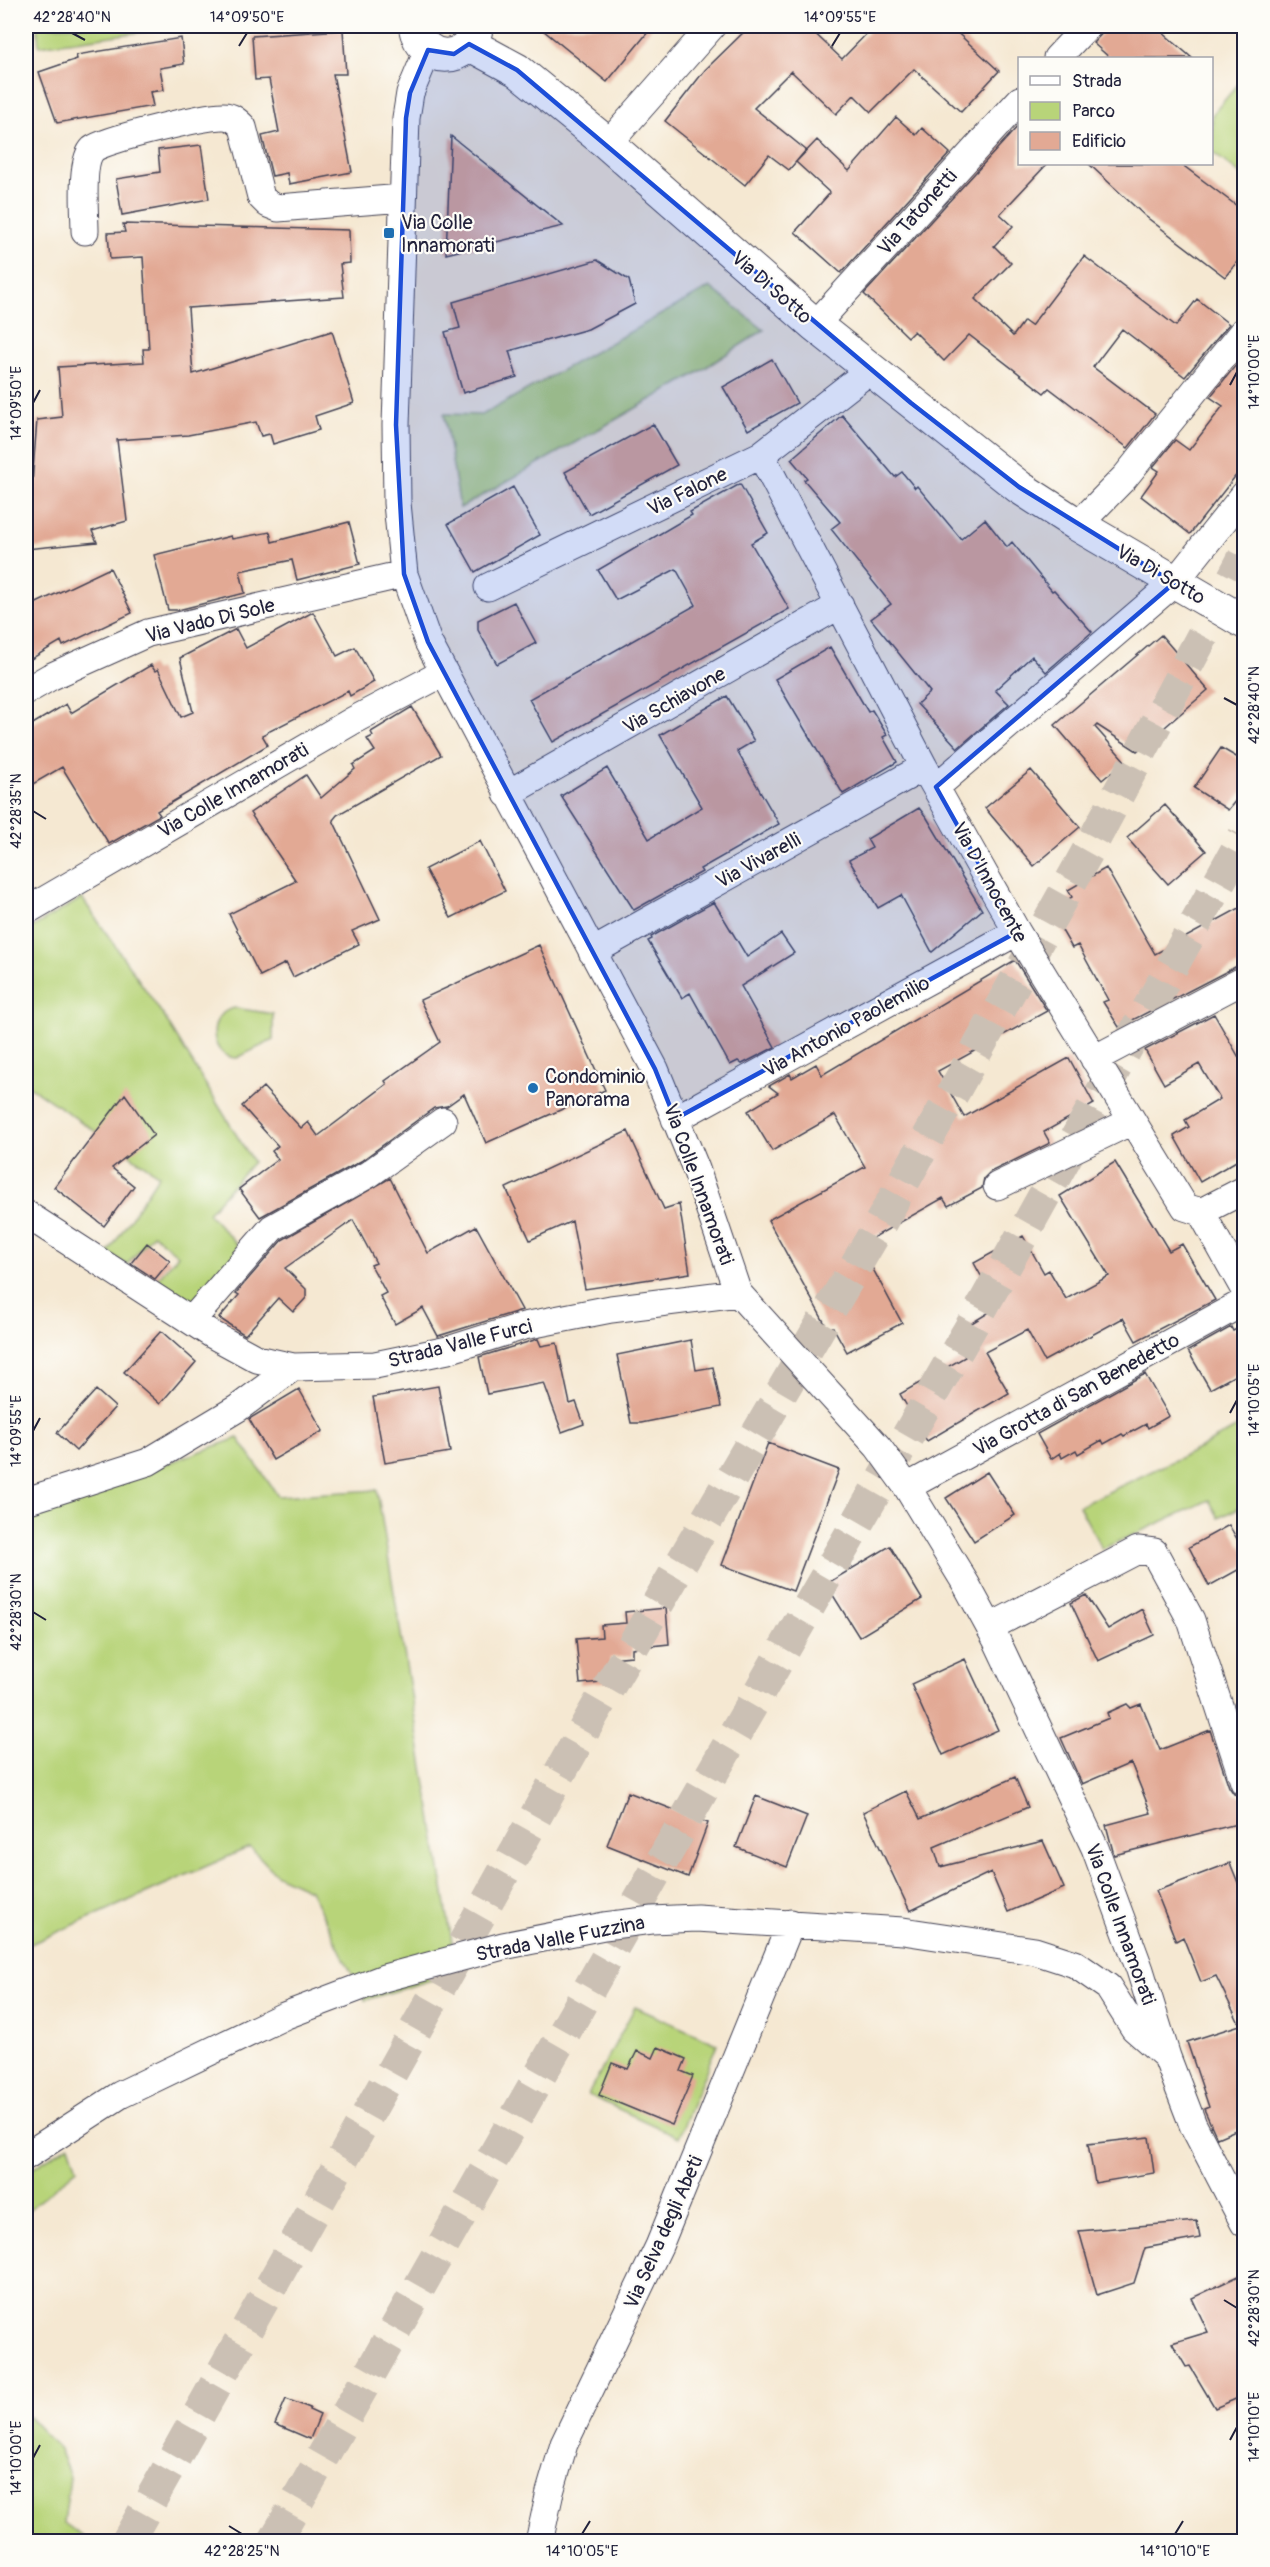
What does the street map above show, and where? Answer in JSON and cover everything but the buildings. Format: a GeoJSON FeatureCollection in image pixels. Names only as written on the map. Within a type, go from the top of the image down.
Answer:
{"type":"FeatureCollection","features":[{"type":"Feature","properties":{"kind":"street"},"geometry":{"type":"LineString","coordinates":[[608,144],[712,26]]}},
{"type":"Feature","properties":{"kind":"street"},"geometry":{"type":"LineString","coordinates":[[1058,57],[1087,26]]}},
{"type":"Feature","properties":{"kind":"street"},"geometry":{"type":"LineString","coordinates":[[422,38],[436,54],[454,54],[473,35]]}},
{"type":"Feature","properties":{"kind":"street","name":"Via Di Sotto"},"geometry":{"type":"LineString","coordinates":[[473,35],[518,69],[608,144],[815,325],[1019,487],[1174,583],[1245,622]]}},
{"type":"Feature","properties":{"kind":"street","name":"Via Colle Innamorati"},"geometry":{"type":"LineString","coordinates":[[422,38],[406,118],[396,424],[397,503],[404,574],[428,642],[655,1069],[696,1169],[738,1293],[878,1447],[907,1487],[990,1627],[1095,1848],[1140,1970],[1167,2057],[1193,2126],[1236,2186],[1245,2223]]}},
{"type":"Feature","properties":{"kind":"street","name":"Via Tatonetti"},"geometry":{"type":"LineString","coordinates":[[815,325],[1018,102]]}},
{"type":"Feature","properties":{"kind":"street"},"geometry":{"type":"LineString","coordinates":[[85,231],[85,163],[92,150],[107,142],[223,116],[235,119],[243,127],[261,197],[268,204],[278,208],[403,198]]}},
{"type":"Feature","properties":{"kind":"street"},"geometry":{"type":"LineString","coordinates":[[1078,525],[1125,477],[1245,330]]}},
{"type":"Feature","properties":{"kind":"street","name":"Via Falone"},"geometry":{"type":"LineString","coordinates":[[488,587],[761,455],[870,370]]}},
{"type":"Feature","properties":{"kind":"street","name":"Via D'Innocente"},"geometry":{"type":"LineString","coordinates":[[761,455],[930,777],[1017,932],[1185,1206],[1201,1212],[1245,1289]]}},
{"type":"Feature","properties":{"kind":"street","name":"Via Vivarelli"},"geometry":{"type":"LineString","coordinates":[[592,952],[930,777],[1174,583],[1245,495]]}},
{"type":"Feature","properties":{"kind":"street","name":"Via Vado Di Sole"},"geometry":{"type":"LineString","coordinates":[[26,691],[50,677],[148,633],[404,574]]}},
{"type":"Feature","properties":{"kind":"street","name":"Via Schiavone"},"geometry":{"type":"LineString","coordinates":[[507,794],[840,605]]}},
{"type":"Feature","properties":{"kind":"street","name":"Via Colle Innamorati"},"geometry":{"type":"LineString","coordinates":[[26,911],[354,720],[443,673]]}},
{"type":"Feature","properties":{"kind":"street","name":"Via Antonio Paolemilio"},"geometry":{"type":"LineString","coordinates":[[675,1119],[1017,932]]}},
{"type":"Feature","properties":{"kind":"street"},"geometry":{"type":"LineString","coordinates":[[1094,1059],[1245,980]]}},
{"type":"Feature","properties":{"kind":"street"},"geometry":{"type":"LineString","coordinates":[[192,1320],[272,1228],[369,1174],[443,1121]]}},
{"type":"Feature","properties":{"kind":"street"},"geometry":{"type":"LineString","coordinates":[[997,1186],[1132,1121]]}},
{"type":"Feature","properties":{"kind":"street"},"geometry":{"type":"LineString","coordinates":[[1201,1212],[1245,1190]]}},
{"type":"Feature","properties":{"kind":"street","name":"Strada Valle Furci"},"geometry":{"type":"LineString","coordinates":[[26,1214],[257,1359],[293,1367],[375,1365],[448,1350],[524,1326],[611,1309],[738,1293]]}},
{"type":"Feature","properties":{"kind":"street","name":"Via Grotta di San Benedetto"},"geometry":{"type":"LineString","coordinates":[[907,1487],[1245,1302]]}},
{"type":"Feature","properties":{"kind":"street"},"geometry":{"type":"LineString","coordinates":[[26,1501],[148,1462],[238,1408],[293,1367]]}},
{"type":"Feature","properties":{"kind":"street"},"geometry":{"type":"LineString","coordinates":[[990,1627],[1138,1550],[1154,1552],[1191,1620],[1245,1782]]}},
{"type":"Feature","properties":{"kind":"street","name":"Strada Valle Fuzzina"},"geometry":{"type":"LineString","coordinates":[[26,2156],[120,2095],[284,2016],[384,1978],[503,1946],[604,1926],[697,1918],[791,1923],[903,1931],[1035,1951],[1075,1964],[1108,1987],[1134,2028],[1167,2057]]}},
{"type":"Feature","properties":{"kind":"street","name":"Via Selva degli Abeti"},"geometry":{"type":"LineString","coordinates":[[539,2541],[564,2444],[659,2246],[791,1923]]}},
{"type":"Feature","properties":{"kind":"highlighted area"},"geometry":{"type":"Polygon","coordinates":[[[469,44],[517,70],[911,403],[1019,487],[1174,583],[936,787],[1017,932],[675,1119],[655,1069],[428,642],[404,574],[396,425],[406,118],[410,93],[428,50],[454,54],[469,44]]]}},
{"type":"Feature","properties":{"kind":"green space"},"geometry":{"type":"Polygon","coordinates":[[[37,26],[185,26],[39,46],[37,26]]]}},
{"type":"Feature","properties":{"kind":"green space"},"geometry":{"type":"Polygon","coordinates":[[[1244,77],[1244,177],[1213,153],[1213,114],[1244,77]]]}},
{"type":"Feature","properties":{"kind":"green space"},"geometry":{"type":"Polygon","coordinates":[[[710,287],[764,330],[694,375],[460,508],[444,414],[482,415],[710,287]]]}},
{"type":"Feature","properties":{"kind":"green space"},"geometry":{"type":"Polygon","coordinates":[[[82,898],[165,1018],[253,1162],[208,1213],[243,1251],[193,1309],[154,1283],[178,1255],[153,1234],[127,1265],[108,1253],[159,1175],[26,1084],[26,931],[82,898]]]}},
{"type":"Feature","properties":{"kind":"green space"},"geometry":{"type":"Polygon","coordinates":[[[235,1008],[273,1014],[273,1040],[237,1058],[227,1056],[220,1051],[214,1034],[219,1017],[235,1008]]]}},
{"type":"Feature","properties":{"kind":"green space"},"geometry":{"type":"Polygon","coordinates":[[[1244,1423],[1244,1505],[1219,1518],[1209,1500],[1102,1549],[1079,1506],[1202,1447],[1244,1423]]]}},
{"type":"Feature","properties":{"kind":"green space"},"geometry":{"type":"Polygon","coordinates":[[[238,1438],[278,1496],[377,1490],[457,1972],[365,2000],[310,1890],[277,1875],[250,1847],[26,1946],[26,1514],[238,1438]]]}},
{"type":"Feature","properties":{"kind":"green space"},"geometry":{"type":"Polygon","coordinates":[[[635,2007],[717,2044],[679,2137],[588,2095],[635,2007]]]}},
{"type":"Feature","properties":{"kind":"green space"},"geometry":{"type":"Polygon","coordinates":[[[69,2145],[77,2169],[26,2212],[26,2173],[69,2145]]]}},
{"type":"Feature","properties":{"kind":"green space"},"geometry":{"type":"Polygon","coordinates":[[[29,2417],[59,2449],[70,2477],[64,2523],[89,2541],[26,2541],[26,2419],[29,2417]]]}},
{"type":"Feature","properties":{"kind":"tunnel"},"geometry":{"type":"LineString","coordinates":[[127,2542],[593,1714],[876,1231],[1089,849],[1244,558]]}},
{"type":"Feature","properties":{"kind":"tunnel"},"geometry":{"type":"LineString","coordinates":[[274,2542],[703,1789],[976,1318],[1244,837]]}},
{"type":"Feature","properties":{"kind":"place","name":"Via Colle Innamorati"},"geometry":{"type":"Point","coordinates":[389,233]}},
{"type":"Feature","properties":{"kind":"place","name":"Condominio Panorama"},"geometry":{"type":"Point","coordinates":[533,1088]}}]}
